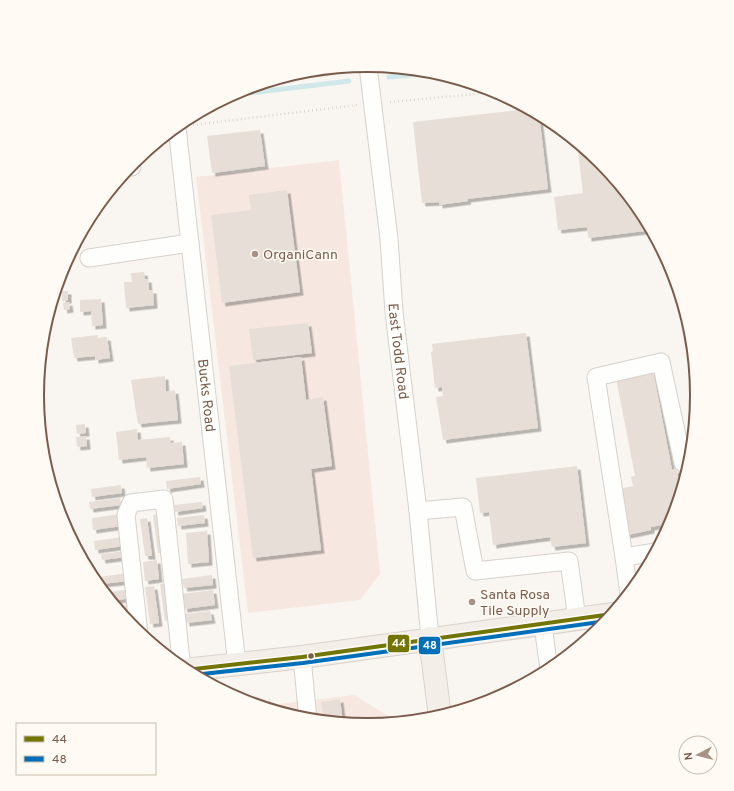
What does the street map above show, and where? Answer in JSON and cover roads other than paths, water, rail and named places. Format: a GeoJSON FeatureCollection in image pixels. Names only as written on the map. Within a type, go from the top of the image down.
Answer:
{"type":"FeatureCollection","features":[{"type":"Feature","properties":{"kind":"main road"},"geometry":{"type":"LineString","coordinates":[[196,669],[302,657],[430,638],[543,625],[603,615]]}},
{"type":"Feature","properties":{"kind":"main road"},"geometry":{"type":"LineString","coordinates":[[430,638],[439,710]]}},
{"type":"Feature","properties":{"kind":"street","name":"East Todd Road"},"geometry":{"type":"LineString","coordinates":[[369,72],[392,269],[394,312],[418,511],[430,638]]}},
{"type":"Feature","properties":{"kind":"street","name":"Bucks Road"},"geometry":{"type":"LineString","coordinates":[[181,131],[190,242],[237,665]]}},
{"type":"Feature","properties":{"kind":"street"},"geometry":{"type":"LineString","coordinates":[[89,258],[190,242]]}},
{"type":"Feature","properties":{"kind":"street"},"geometry":{"type":"LineString","coordinates":[[628,586],[596,377],[661,362],[684,461]]}},
{"type":"Feature","properties":{"kind":"street"},"geometry":{"type":"LineString","coordinates":[[139,624],[126,515],[131,503],[164,499],[181,659]]}},
{"type":"Feature","properties":{"kind":"street"},"geometry":{"type":"LineString","coordinates":[[418,511],[463,507],[475,571],[569,561],[577,619]]}},
{"type":"Feature","properties":{"kind":"street"},"geometry":{"type":"LineString","coordinates":[[624,557],[649,553]]}},
{"type":"Feature","properties":{"kind":"street"},"geometry":{"type":"LineString","coordinates":[[543,625],[548,663]]}},
{"type":"Feature","properties":{"kind":"street"},"geometry":{"type":"LineString","coordinates":[[302,657],[307,713]]}},
{"type":"Feature","properties":{"kind":"waterway"},"geometry":{"type":"LineString","coordinates":[[389,77],[410,75]]}},
{"type":"Feature","properties":{"kind":"waterway"},"geometry":{"type":"LineString","coordinates":[[257,92],[349,81]]}},
{"type":"Feature","properties":{"kind":"place","name":"OrganiCann"},"geometry":{"type":"Point","coordinates":[255,254]}},
{"type":"Feature","properties":{"kind":"place","name":"Santa Rosa Tile Supply"},"geometry":{"type":"Point","coordinates":[472,602]}}]}
